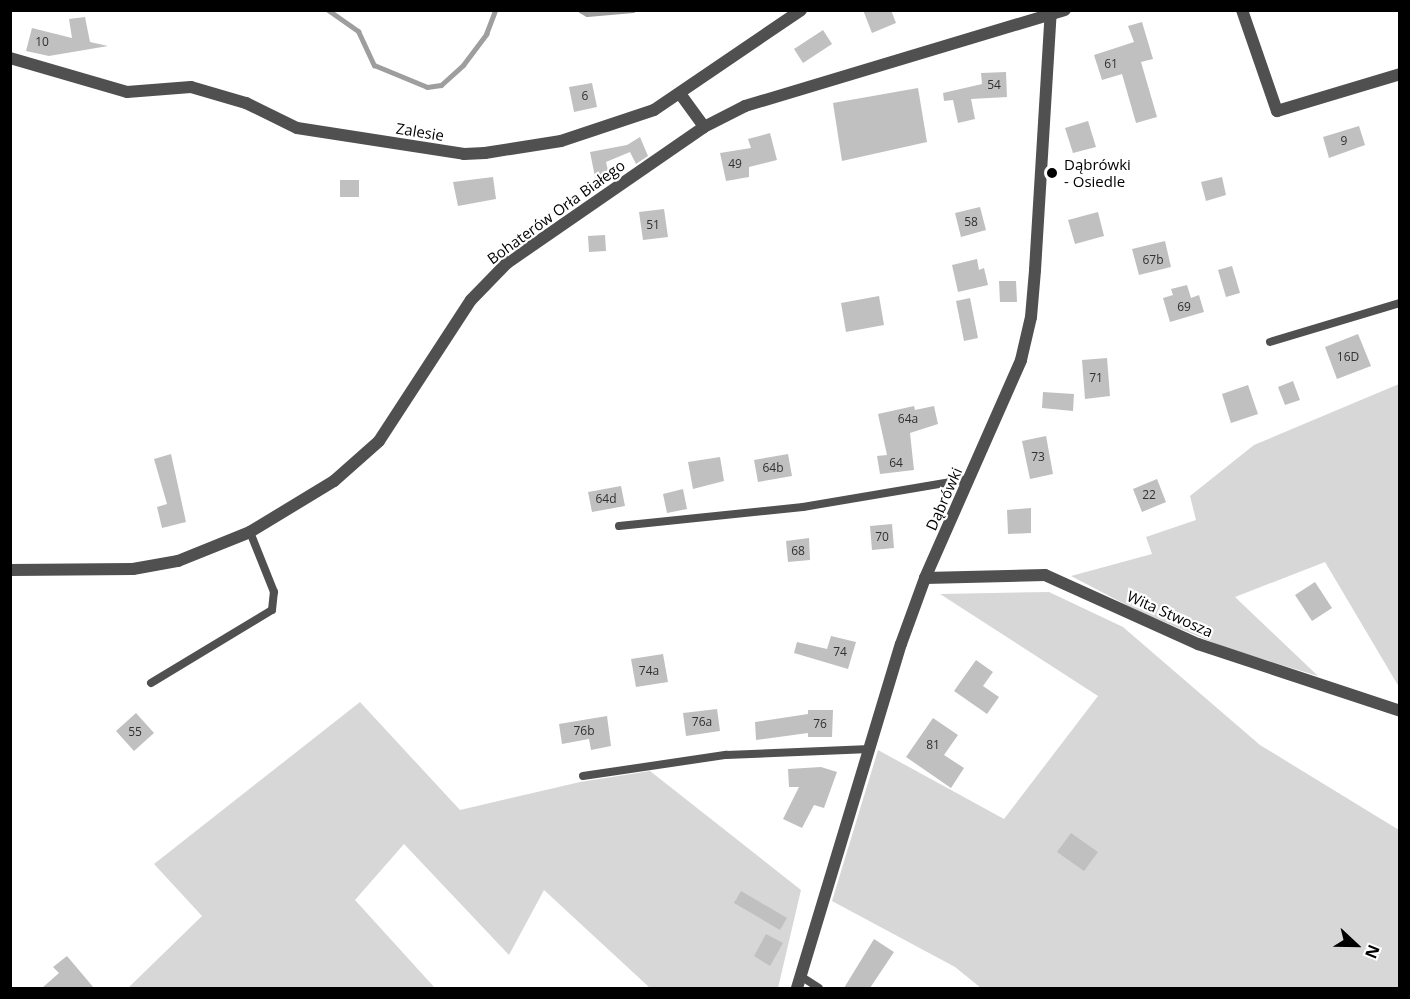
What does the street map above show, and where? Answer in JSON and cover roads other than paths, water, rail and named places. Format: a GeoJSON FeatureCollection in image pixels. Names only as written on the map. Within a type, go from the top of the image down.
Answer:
{"type":"FeatureCollection","features":[{"type":"Feature","properties":{"kind":"street","name":"Zalesie"},"geometry":{"type":"LineString","coordinates":[[10,58],[127,92],[190,87],[246,103],[297,128],[464,154],[561,141],[625,122],[681,95],[801,10]]}},
{"type":"Feature","properties":{"kind":"street","name":"Bohaterów Orła Białego"},"geometry":{"type":"LineString","coordinates":[[10,570],[133,569],[197,555],[250,532],[334,481],[379,441],[471,300],[507,263],[704,127],[745,106],[1050,12],[1065,10]]}},
{"type":"Feature","properties":{"kind":"street"},"geometry":{"type":"LineString","coordinates":[[1242,10],[1277,111],[1400,74]]}},
{"type":"Feature","properties":{"kind":"street","name":"Dąbrówki"},"geometry":{"type":"LineString","coordinates":[[800,983],[870,749],[926,578],[1022,360],[1031,317],[1050,12]]}},
{"type":"Feature","properties":{"kind":"street"},"geometry":{"type":"LineString","coordinates":[[681,95],[704,127]]}},
{"type":"Feature","properties":{"kind":"street","name":"Wita Stwosza"},"geometry":{"type":"LineString","coordinates":[[926,578],[1045,575],[1198,644],[1400,711]]}},
{"type":"Feature","properties":{"kind":"lane"},"geometry":{"type":"LineString","coordinates":[[1270,342],[1400,303]]}},
{"type":"Feature","properties":{"kind":"lane"},"geometry":{"type":"LineString","coordinates":[[619,526],[803,507],[969,479]]}},
{"type":"Feature","properties":{"kind":"lane"},"geometry":{"type":"LineString","coordinates":[[151,683],[272,610],[274,592],[250,532]]}},
{"type":"Feature","properties":{"kind":"lane"},"geometry":{"type":"LineString","coordinates":[[583,776],[726,755],[870,749]]}},
{"type":"Feature","properties":{"kind":"lane"},"geometry":{"type":"LineString","coordinates":[[800,983],[819,988]]}},
{"type":"Feature","properties":{"kind":"waterway"},"geometry":{"type":"LineString","coordinates":[[328,10],[358,31],[374,65],[427,87],[441,85],[463,65],[486,34],[495,10]]}},
{"type":"Feature","properties":{"kind":"waterway"},"geometry":{"type":"LineString","coordinates":[[580,10],[587,14],[633,10]]}},
{"type":"Feature","properties":{"kind":"place","name":"Dąbrówki - Osiedle"},"geometry":{"type":"Point","coordinates":[1052,173]}}]}
